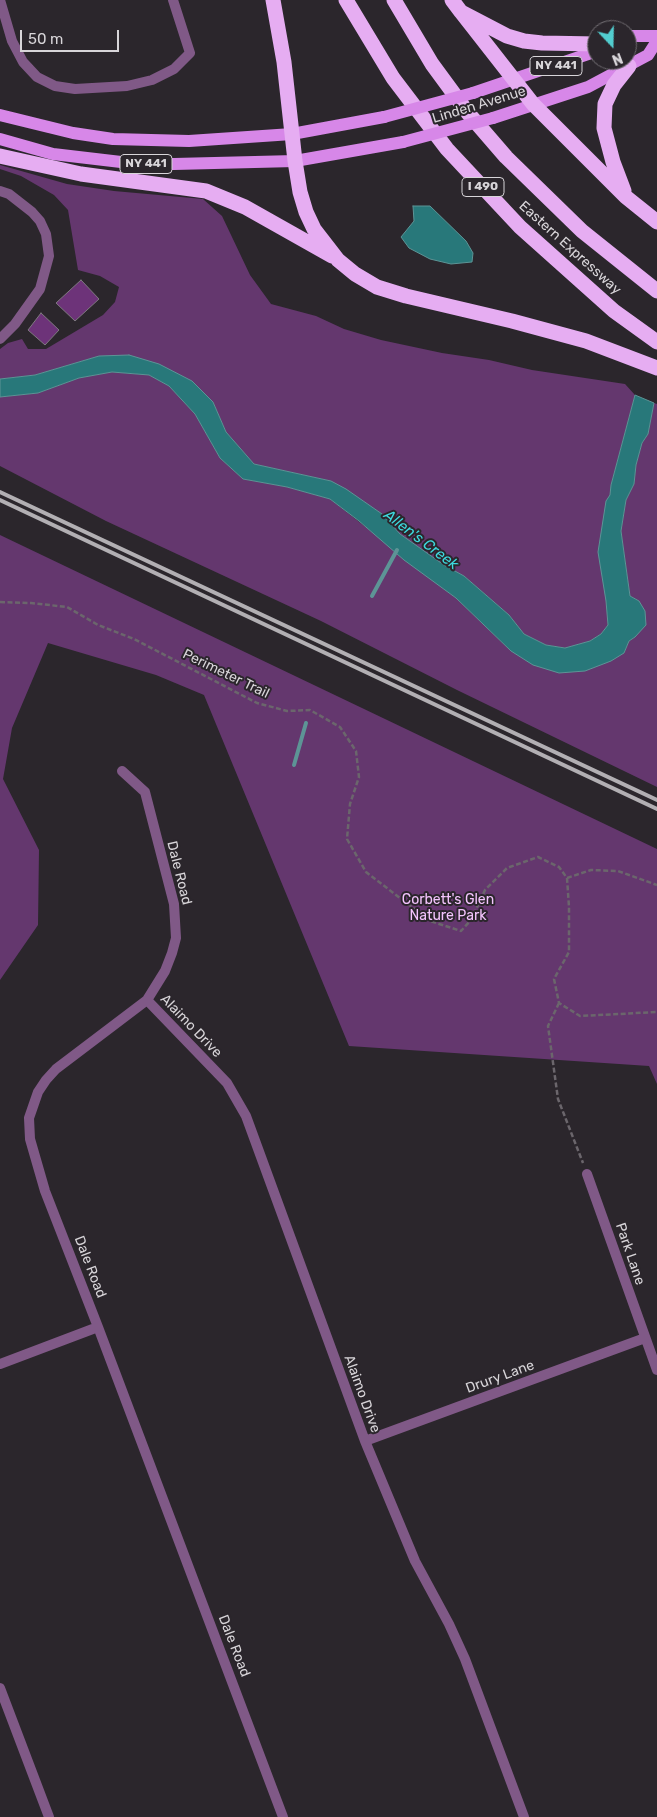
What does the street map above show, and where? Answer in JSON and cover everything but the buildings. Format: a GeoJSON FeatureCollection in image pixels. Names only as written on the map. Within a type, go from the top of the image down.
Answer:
{"type":"FeatureCollection","features":[{"type":"Feature","properties":{"kind":"highway"},"geometry":{"type":"LineString","coordinates":[[273,0],[284,62],[295,161],[306,212],[314,229],[338,260]]}},
{"type":"Feature","properties":{"kind":"highway","name":"Eastern Expressway"},"geometry":{"type":"LineString","coordinates":[[346,0],[394,78],[447,149],[520,227],[614,311],[657,342]]}},
{"type":"Feature","properties":{"kind":"highway","name":"Eastern Expressway"},"geometry":{"type":"LineString","coordinates":[[394,0],[432,64],[468,113],[506,157],[582,232],[657,292]]}},
{"type":"Feature","properties":{"kind":"highway"},"geometry":{"type":"LineString","coordinates":[[457,6],[507,36],[524,41],[587,44]]}},
{"type":"Feature","properties":{"kind":"highway"},"geometry":{"type":"LineString","coordinates":[[457,6],[533,104],[626,197],[657,222]]}},
{"type":"Feature","properties":{"kind":"highway"},"geometry":{"type":"LineString","coordinates":[[626,70],[614,86],[605,104],[604,128],[613,162],[626,197]]}},
{"type":"Feature","properties":{"kind":"highway"},"geometry":{"type":"LineString","coordinates":[[0,156],[80,174],[206,191],[245,206],[338,260],[355,274],[377,287],[586,342],[657,368]]}},
{"type":"Feature","properties":{"kind":"main road"},"geometry":{"type":"LineString","coordinates":[[637,36],[657,36]]}},
{"type":"Feature","properties":{"kind":"main road","name":"Linden Avenue"},"geometry":{"type":"LineString","coordinates":[[637,61],[648,55],[657,41]]}},
{"type":"Feature","properties":{"kind":"main road","name":"Linden Avenue"},"geometry":{"type":"LineString","coordinates":[[292,134],[384,116],[473,93],[587,54]]}},
{"type":"Feature","properties":{"kind":"main road","name":"Linden Avenue"},"geometry":{"type":"LineString","coordinates":[[295,161],[403,142],[492,118],[588,87],[621,70]]}},
{"type":"Feature","properties":{"kind":"main road","name":"NY 441"},"geometry":{"type":"LineString","coordinates":[[0,115],[72,133],[113,139],[189,141],[292,134]]}},
{"type":"Feature","properties":{"kind":"main road","name":"NY 441"},"geometry":{"type":"LineString","coordinates":[[0,139],[53,154],[138,164],[295,161]]}},
{"type":"Feature","properties":{"kind":"street"},"geometry":{"type":"LineString","coordinates":[[0,0],[3,22],[23,62],[37,77],[55,86],[75,89],[127,86],[152,80],[174,69],[190,53],[173,0]]}},
{"type":"Feature","properties":{"kind":"street"},"geometry":{"type":"LineString","coordinates":[[0,191],[9,194],[32,212],[40,221],[46,234],[49,256],[40,288],[15,324],[0,339]]}},
{"type":"Feature","properties":{"kind":"street","name":"Dale Road"},"geometry":{"type":"LineString","coordinates":[[122,771],[144,792],[174,904],[176,938],[165,971],[147,1000],[56,1069],[38,1092],[29,1118],[30,1139],[45,1191],[283,1817]]}},
{"type":"Feature","properties":{"kind":"street","name":"Alaimo Drive"},"geometry":{"type":"LineString","coordinates":[[147,1000],[227,1083],[246,1116],[365,1442],[414,1562],[449,1624],[465,1659],[524,1817]]}},
{"type":"Feature","properties":{"kind":"street","name":"Park Lane"},"geometry":{"type":"LineString","coordinates":[[587,1174],[657,1370]]}},
{"type":"Feature","properties":{"kind":"street"},"geometry":{"type":"LineString","coordinates":[[0,1364],[98,1327]]}},
{"type":"Feature","properties":{"kind":"street","name":"Drury Lane"},"geometry":{"type":"LineString","coordinates":[[365,1442],[645,1338]]}},
{"type":"Feature","properties":{"kind":"street"},"geometry":{"type":"LineString","coordinates":[[0,1688],[50,1817]]}},
{"type":"Feature","properties":{"kind":"path","name":"Perimeter Trail"},"geometry":{"type":"LineString","coordinates":[[0,603],[31,603],[67,607],[98,625],[134,639],[257,703],[287,711],[310,710],[340,727],[356,751],[359,777],[350,804],[346,839],[366,872],[430,921],[461,931],[471,920],[485,890],[507,868],[538,857],[559,867],[567,878]]}},
{"type":"Feature","properties":{"kind":"path"},"geometry":{"type":"LineString","coordinates":[[587,1174],[558,1099],[548,1026],[559,1003],[554,979],[569,952],[570,907],[567,878],[591,870],[618,871],[657,885]]}},
{"type":"Feature","properties":{"kind":"path"},"geometry":{"type":"LineString","coordinates":[[559,1003],[580,1016],[657,1012]]}},
{"type":"Feature","properties":{"kind":"green space"},"geometry":{"type":"Polygon","coordinates":[[[0,165],[67,184],[114,191],[203,199],[222,216],[250,275],[271,304],[316,316],[344,329],[381,340],[532,370],[625,384],[635,395],[611,485],[606,601],[608,625],[601,634],[590,641],[566,648],[546,645],[524,634],[509,615],[464,576],[444,566],[400,534],[382,514],[331,481],[254,464],[226,432],[213,402],[192,381],[99,356],[35,375],[0,379],[0,349],[8,343],[22,339],[28,349],[46,349],[103,315],[115,302],[119,287],[100,276],[78,270],[68,210],[54,195],[21,176],[0,169],[0,165]]]}},
{"type":"Feature","properties":{"kind":"green space"},"geometry":{"type":"Polygon","coordinates":[[[112,372],[149,375],[169,386],[195,414],[220,458],[243,479],[287,487],[330,499],[456,598],[511,651],[624,653],[629,641],[635,637],[639,601],[630,596],[621,531],[626,500],[634,484],[636,465],[642,443],[648,434],[654,403],[657,404],[657,787],[457,690],[321,621],[106,521],[0,466],[0,397],[38,393],[79,378],[112,372]]]}},
{"type":"Feature","properties":{"kind":"green space","name":"Corbett's Glen Nature Park"},"geometry":{"type":"Polygon","coordinates":[[[0,535],[657,849],[657,1084],[649,1066],[349,1046],[204,695],[156,675],[48,643],[12,728],[3,779],[39,850],[38,925],[0,980],[0,535]]]}},
{"type":"Feature","properties":{"kind":"water"},"geometry":{"type":"Polygon","coordinates":[[[413,206],[430,206],[466,241],[473,253],[472,262],[451,264],[430,259],[409,248],[401,237],[414,221],[413,206]]]}},
{"type":"Feature","properties":{"kind":"water"},"geometry":{"type":"Polygon","coordinates":[[[129,355],[159,364],[192,381],[213,402],[226,432],[254,464],[331,481],[346,489],[382,514],[400,534],[444,565],[464,576],[509,615],[524,634],[546,645],[565,648],[590,641],[601,634],[608,625],[598,552],[606,501],[610,495],[635,395],[654,403],[648,434],[642,443],[636,465],[634,484],[626,500],[621,531],[630,596],[639,601],[645,611],[646,625],[629,641],[624,653],[611,661],[585,671],[559,673],[533,665],[511,651],[456,598],[404,560],[330,499],[287,487],[243,479],[220,458],[195,414],[169,386],[149,375],[112,372],[79,378],[38,393],[0,397],[0,379],[35,375],[99,356],[129,355]]]}},
{"type":"Feature","properties":{"kind":"waterway"},"geometry":{"type":"LineString","coordinates":[[372,596],[397,550]]}},
{"type":"Feature","properties":{"kind":"waterway"},"geometry":{"type":"LineString","coordinates":[[294,765],[306,723]]}},
{"type":"Feature","properties":{"kind":"railway"},"geometry":{"type":"LineString","coordinates":[[0,492],[657,800]]}},
{"type":"Feature","properties":{"kind":"railway"},"geometry":{"type":"LineString","coordinates":[[0,500],[657,809]]}},
{"type":"Feature","properties":{"kind":"water label","name":"Allen's Creek"},"geometry":{"type":"Point","coordinates":[421,540]}}]}
